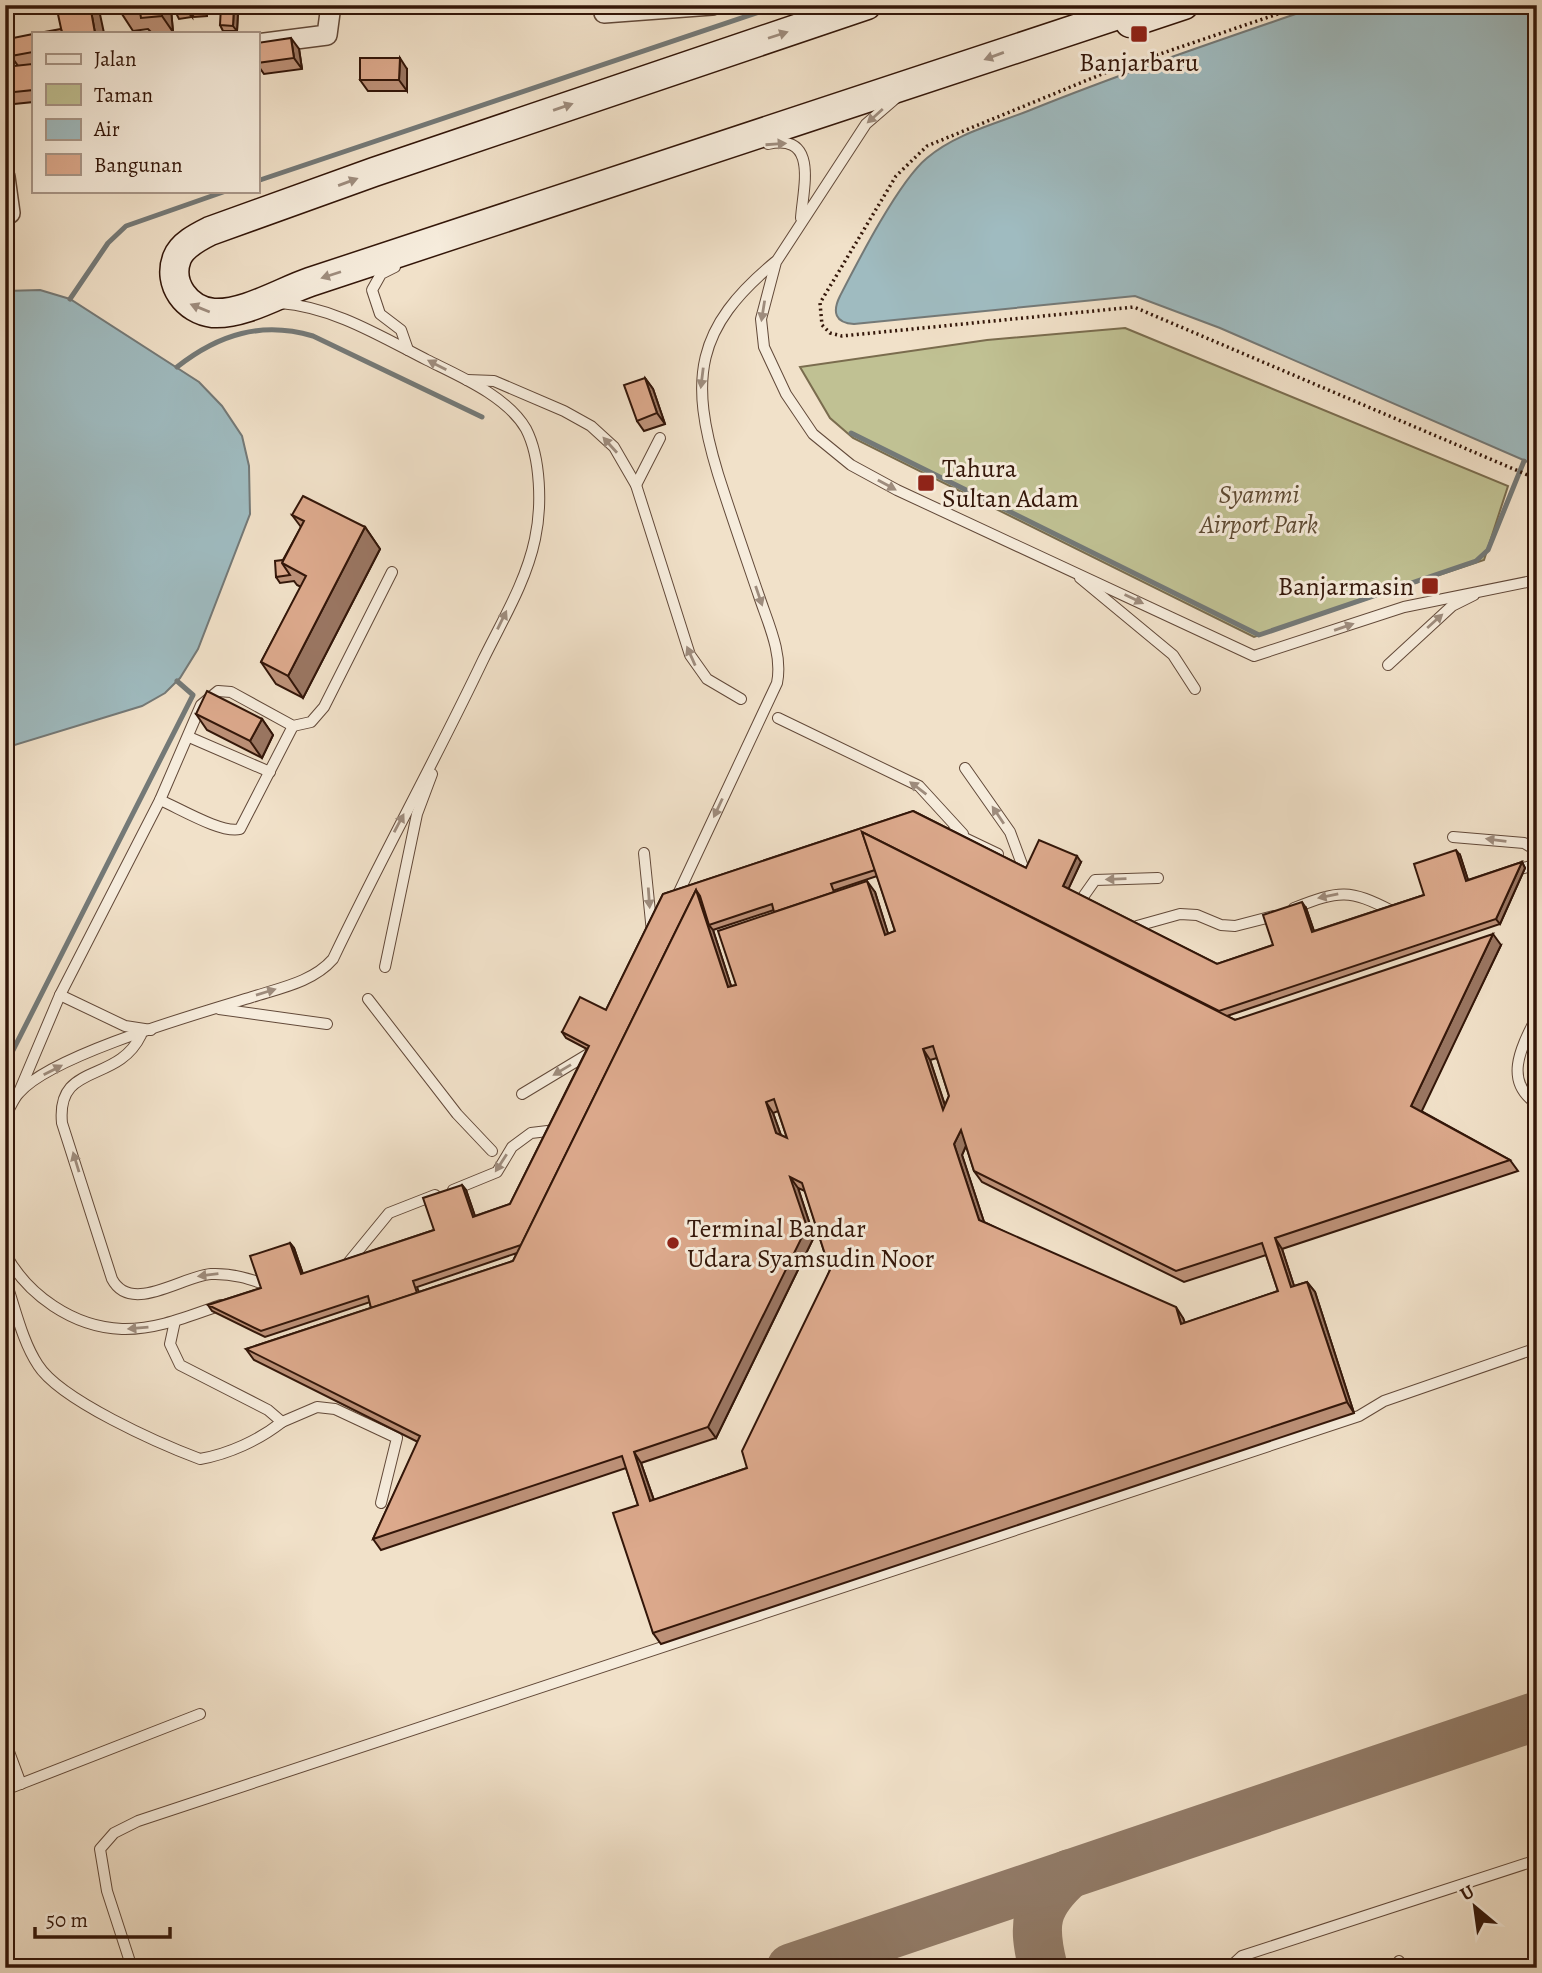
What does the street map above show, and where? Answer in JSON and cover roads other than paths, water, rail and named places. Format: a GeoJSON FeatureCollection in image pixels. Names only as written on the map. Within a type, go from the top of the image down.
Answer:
{"type":"FeatureCollection","features":[{"type":"Feature","properties":{"kind":"street"},"geometry":{"type":"LineString","coordinates":[[259,44],[327,35],[331,5]]}},
{"type":"Feature","properties":{"kind":"street"},"geometry":{"type":"LineString","coordinates":[[604,13],[712,5]]}},
{"type":"Feature","properties":{"kind":"street"},"geometry":{"type":"LineString","coordinates":[[867,5],[440,149],[210,231],[196,237],[177,258],[175,275],[178,289],[191,305],[216,313],[266,302],[310,282],[860,99],[932,79],[1035,41],[1084,12],[1106,5]]}},
{"type":"Feature","properties":{"kind":"street"},"geometry":{"type":"LineString","coordinates":[[1084,12],[1121,5]]}},
{"type":"Feature","properties":{"kind":"street"},"geometry":{"type":"LineString","coordinates":[[1084,12],[1148,5]]}},
{"type":"Feature","properties":{"kind":"street"},"geometry":{"type":"LineString","coordinates":[[1084,12],[1132,22],[1184,5]]}},
{"type":"Feature","properties":{"kind":"street"},"geometry":{"type":"LineString","coordinates":[[5,177],[10,213]]}},
{"type":"Feature","properties":{"kind":"lane"},"geometry":{"type":"LineString","coordinates":[[932,79],[890,102],[866,124],[776,262],[761,319],[764,347],[786,394],[813,434],[851,465],[897,490],[1254,656],[1404,607],[1490,587],[1537,580]]}},
{"type":"Feature","properties":{"kind":"lane"},"geometry":{"type":"LineString","coordinates":[[751,149],[779,141],[798,149],[806,172],[801,221]]}},
{"type":"Feature","properties":{"kind":"lane"},"geometry":{"type":"LineString","coordinates":[[493,234],[725,157]]}},
{"type":"Feature","properties":{"kind":"lane"},"geometry":{"type":"LineString","coordinates":[[673,902],[683,891],[777,683],[780,670],[763,607],[705,430],[700,396],[709,347],[720,324],[750,283],[776,262]]}},
{"type":"Feature","properties":{"kind":"lane"},"geometry":{"type":"LineString","coordinates":[[403,264],[382,274],[372,290],[380,314],[401,330],[408,350]]}},
{"type":"Feature","properties":{"kind":"lane"},"geometry":{"type":"LineString","coordinates":[[19,1092],[58,1067],[106,1045],[310,977],[324,969],[333,959],[398,825],[443,744],[527,569],[536,536],[537,480],[534,451],[525,428],[491,396],[466,380],[339,316],[308,307],[266,302]]}},
{"type":"Feature","properties":{"kind":"lane"},"geometry":{"type":"LineString","coordinates":[[466,380],[494,381],[591,426],[614,447],[636,485],[690,655],[707,679],[741,699]]}},
{"type":"Feature","properties":{"kind":"lane"},"geometry":{"type":"LineString","coordinates":[[636,485],[660,438]]}},
{"type":"Feature","properties":{"kind":"lane"},"geometry":{"type":"LineString","coordinates":[[1072,571],[1173,655],[1195,688]]}},
{"type":"Feature","properties":{"kind":"lane"},"geometry":{"type":"LineString","coordinates":[[5,1116],[19,1092],[60,995],[160,800],[201,705],[218,691],[231,692],[293,726],[311,722],[324,707],[392,572]]}},
{"type":"Feature","properties":{"kind":"lane"},"geometry":{"type":"LineString","coordinates":[[1388,665],[1452,606],[1490,587]]}},
{"type":"Feature","properties":{"kind":"lane"},"geometry":{"type":"LineString","coordinates":[[778,718],[919,786],[965,837]]}},
{"type":"Feature","properties":{"kind":"lane"},"geometry":{"type":"LineString","coordinates":[[160,800],[233,831],[240,829],[293,726]]}},
{"type":"Feature","properties":{"kind":"lane"},"geometry":{"type":"LineString","coordinates":[[189,737],[270,772]]}},
{"type":"Feature","properties":{"kind":"lane"},"geometry":{"type":"LineString","coordinates":[[385,967],[417,814],[443,744]]}},
{"type":"Feature","properties":{"kind":"lane"},"geometry":{"type":"LineString","coordinates":[[965,768],[1010,832],[1023,867]]}},
{"type":"Feature","properties":{"kind":"lane"},"geometry":{"type":"LineString","coordinates":[[943,828],[1035,873]]}},
{"type":"Feature","properties":{"kind":"lane"},"geometry":{"type":"LineString","coordinates":[[1452,838],[1524,843],[1537,851]]}},
{"type":"Feature","properties":{"kind":"lane"},"geometry":{"type":"LineString","coordinates":[[644,853],[652,944],[663,923]]}},
{"type":"Feature","properties":{"kind":"lane"},"geometry":{"type":"LineString","coordinates":[[1497,877],[1537,864]]}},
{"type":"Feature","properties":{"kind":"lane"},"geometry":{"type":"LineString","coordinates":[[1083,897],[1096,880],[1158,878]]}},
{"type":"Feature","properties":{"kind":"lane"},"geometry":{"type":"LineString","coordinates":[[1071,891],[1094,903]]}},
{"type":"Feature","properties":{"kind":"lane"},"geometry":{"type":"LineString","coordinates":[[1137,926],[1180,914],[1197,915],[1221,925],[1245,925],[1336,893],[1360,895],[1392,911]]}},
{"type":"Feature","properties":{"kind":"lane"},"geometry":{"type":"LineString","coordinates":[[1380,916],[1405,907]]}},
{"type":"Feature","properties":{"kind":"lane"},"geometry":{"type":"LineString","coordinates":[[1126,920],[1147,932]]}},
{"type":"Feature","properties":{"kind":"lane"},"geometry":{"type":"LineString","coordinates":[[60,995],[125,1026],[153,1030]]}},
{"type":"Feature","properties":{"kind":"lane"},"geometry":{"type":"LineString","coordinates":[[368,999],[457,1114],[492,1152]]}},
{"type":"Feature","properties":{"kind":"lane"},"geometry":{"type":"LineString","coordinates":[[215,1008],[327,1024]]}},
{"type":"Feature","properties":{"kind":"lane"},"geometry":{"type":"LineString","coordinates":[[1537,1016],[1520,1051],[1517,1082],[1525,1096],[1537,1104]]}},
{"type":"Feature","properties":{"kind":"lane"},"geometry":{"type":"LineString","coordinates":[[141,1035],[135,1046],[123,1057],[104,1070],[71,1084],[62,1097],[62,1123],[112,1279],[117,1288],[130,1294],[145,1294],[202,1275],[215,1274],[237,1275],[274,1287]]}},
{"type":"Feature","properties":{"kind":"lane"},"geometry":{"type":"LineString","coordinates":[[522,1094],[601,1046],[588,1070]]}},
{"type":"Feature","properties":{"kind":"lane"},"geometry":{"type":"LineString","coordinates":[[549,1142],[562,1118]]}},
{"type":"Feature","properties":{"kind":"lane"},"geometry":{"type":"LineString","coordinates":[[348,1263],[389,1213],[403,1205],[487,1178],[497,1172],[512,1147],[531,1133],[556,1130]]}},
{"type":"Feature","properties":{"kind":"lane"},"geometry":{"type":"LineString","coordinates":[[5,1253],[27,1285],[46,1302],[71,1316],[98,1325],[122,1329],[175,1321],[237,1300]]}},
{"type":"Feature","properties":{"kind":"lane"},"geometry":{"type":"LineString","coordinates":[[335,1267],[374,1254]]}},
{"type":"Feature","properties":{"kind":"lane"},"geometry":{"type":"LineString","coordinates":[[5,1279],[37,1364],[52,1383],[74,1397],[200,1459],[230,1451],[268,1433],[282,1422],[317,1407],[335,1409],[397,1438],[381,1503]]}},
{"type":"Feature","properties":{"kind":"lane"},"geometry":{"type":"LineString","coordinates":[[249,1296],[286,1283]]}},
{"type":"Feature","properties":{"kind":"lane"},"geometry":{"type":"LineString","coordinates":[[175,1321],[170,1344],[180,1365],[268,1410],[282,1422]]}},
{"type":"Feature","properties":{"kind":"lane"},"geometry":{"type":"LineString","coordinates":[[132,1968],[107,1891],[100,1849],[114,1833],[138,1821],[1359,1416],[1384,1401],[1537,1348]]}},
{"type":"Feature","properties":{"kind":"lane"},"geometry":{"type":"LineString","coordinates":[[5,1790],[200,1714]]}},
{"type":"Feature","properties":{"kind":"lane"},"geometry":{"type":"LineString","coordinates":[[5,1741],[21,1784]]}},
{"type":"Feature","properties":{"kind":"lane"},"geometry":{"type":"LineString","coordinates":[[1229,1968],[1242,1956],[1537,1860]]}},
{"type":"Feature","properties":{"kind":"water"},"geometry":{"type":"Polygon","coordinates":[[[1322,5],[1537,5],[1537,466],[1220,328],[1135,296],[854,324],[837,316],[836,307],[840,296],[904,184],[927,158],[950,142],[1174,56],[1322,5]]]}},
{"type":"Feature","properties":{"kind":"water"},"geometry":{"type":"Polygon","coordinates":[[[40,290],[70,299],[199,382],[222,406],[242,436],[249,466],[250,514],[198,649],[180,678],[165,693],[142,706],[5,748],[5,291],[40,290]]]}},
{"type":"Feature","properties":{"kind":"waterway"},"geometry":{"type":"LineString","coordinates":[[259,180],[780,5]]}},
{"type":"Feature","properties":{"kind":"waterway"},"geometry":{"type":"LineString","coordinates":[[70,299],[108,243],[126,226],[223,192]]}},
{"type":"Feature","properties":{"kind":"waterway"},"geometry":{"type":"LineString","coordinates":[[177,367],[225,339],[259,331],[294,332],[313,336],[482,417]]}},
{"type":"Feature","properties":{"kind":"waterway"},"geometry":{"type":"LineString","coordinates":[[851,433],[1259,635],[1476,561],[1488,550],[1524,461]]}},
{"type":"Feature","properties":{"kind":"waterway"},"geometry":{"type":"LineString","coordinates":[[5,1066],[193,695],[177,681]]}},
{"type":"Feature","properties":{"kind":"place","name":"Banjarbaru"},"geometry":{"type":"Point","coordinates":[1139,34]}},
{"type":"Feature","properties":{"kind":"place","name":"Tahura Sultan Adam"},"geometry":{"type":"Point","coordinates":[926,483]}},
{"type":"Feature","properties":{"kind":"place","name":"Banjarmasin"},"geometry":{"type":"Point","coordinates":[1430,586]}},
{"type":"Feature","properties":{"kind":"place","name":"Terminal Bandar Udara Syamsudin Noor"},"geometry":{"type":"Point","coordinates":[673,1243]}},
{"type":"Feature","properties":{"kind":"park label","name":"Syammi Airport Park"},"geometry":{"type":"Point","coordinates":[1259,509]}}]}
